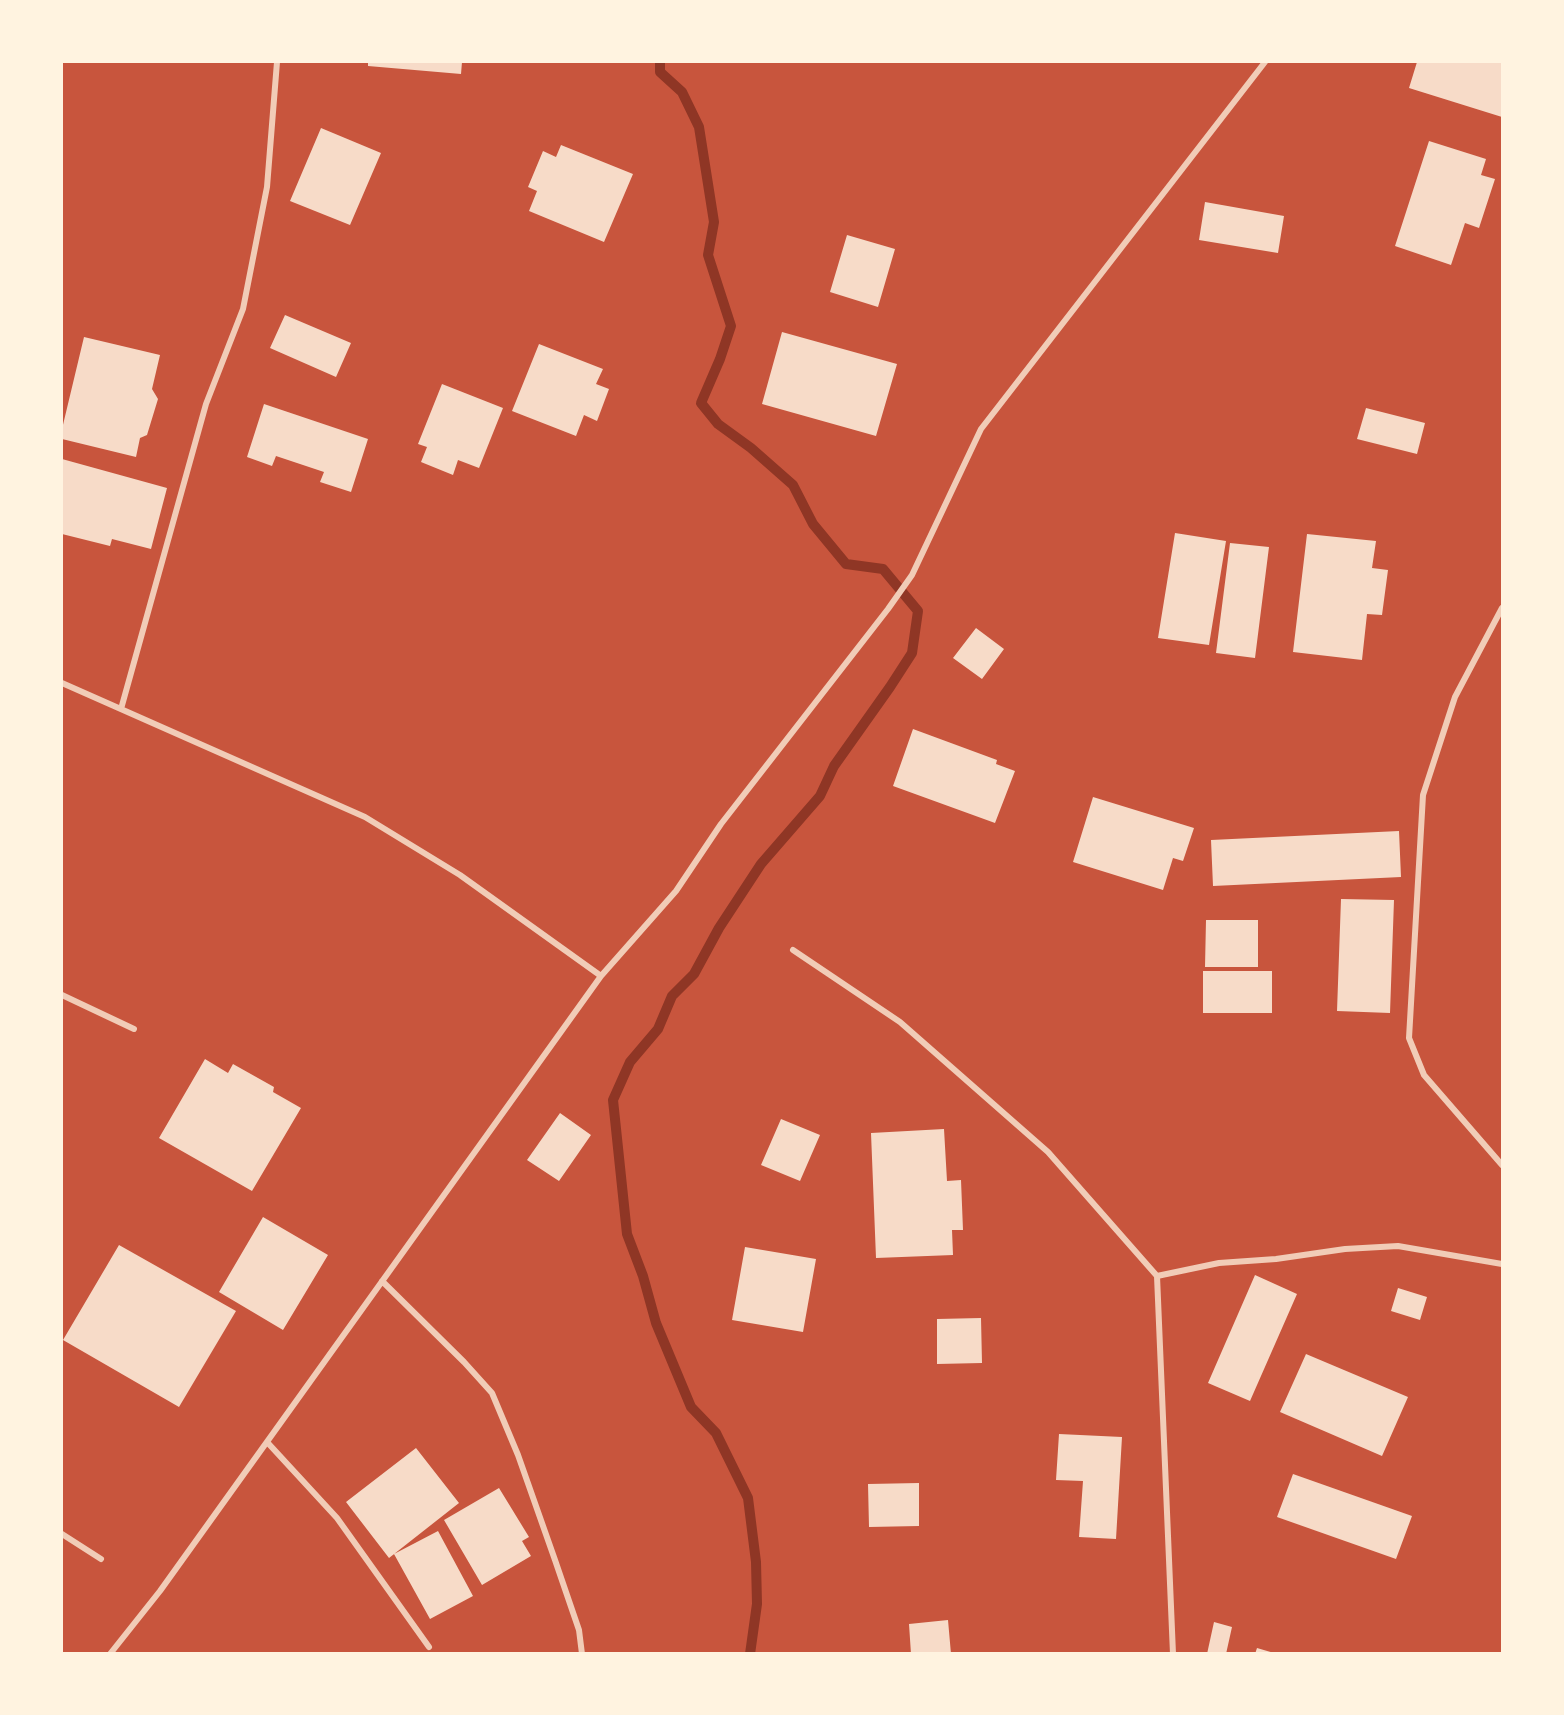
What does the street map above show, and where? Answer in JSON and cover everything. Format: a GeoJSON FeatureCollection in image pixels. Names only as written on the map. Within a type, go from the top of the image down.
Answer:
{"type":"FeatureCollection","features":[{"type":"Feature","properties":{"kind":"street"},"geometry":{"type":"LineString","coordinates":[[121,709],[206,404],[243,309],[267,187],[278,62]]}},
{"type":"Feature","properties":{"kind":"street"},"geometry":{"type":"LineString","coordinates":[[110,1653],[160,1591],[601,976],[676,891],[721,824],[888,609],[912,575],[981,429],[1265,62]]}},
{"type":"Feature","properties":{"kind":"street"},"geometry":{"type":"LineString","coordinates":[[1503,608],[1455,697],[1423,795],[1408,1038],[1424,1075],[1503,1165]]}},
{"type":"Feature","properties":{"kind":"street"},"geometry":{"type":"LineString","coordinates":[[62,683],[365,817],[460,875],[601,976]]}},
{"type":"Feature","properties":{"kind":"street"},"geometry":{"type":"LineString","coordinates":[[793,950],[900,1022],[1048,1152],[1157,1276],[1173,1653]]}},
{"type":"Feature","properties":{"kind":"street"},"geometry":{"type":"LineString","coordinates":[[62,995],[134,1029]]}},
{"type":"Feature","properties":{"kind":"street"},"geometry":{"type":"LineString","coordinates":[[1157,1276],[1219,1263],[1276,1259],[1345,1248],[1398,1246],[1503,1264]]}},
{"type":"Feature","properties":{"kind":"street"},"geometry":{"type":"LineString","coordinates":[[382,1281],[492,1393],[518,1455],[555,1560],[579,1630],[582,1653]]}},
{"type":"Feature","properties":{"kind":"street"},"geometry":{"type":"LineString","coordinates":[[267,1442],[337,1518],[429,1647]]}},
{"type":"Feature","properties":{"kind":"street"},"geometry":{"type":"LineString","coordinates":[[62,1534],[101,1559]]}},
{"type":"Feature","properties":{"kind":"building"},"geometry":{"type":"Polygon","coordinates":[[[368,62],[462,62],[461,74],[368,66],[368,62]]]}},
{"type":"Feature","properties":{"kind":"building"},"geometry":{"type":"Polygon","coordinates":[[[1417,62],[1502,62],[1502,117],[1409,88],[1417,62]]]}},
{"type":"Feature","properties":{"kind":"building"},"geometry":{"type":"Polygon","coordinates":[[[321,128],[381,153],[350,225],[290,201],[321,128]]]}},
{"type":"Feature","properties":{"kind":"building"},"geometry":{"type":"Polygon","coordinates":[[[1429,141],[1486,159],[1481,175],[1495,179],[1479,228],[1465,223],[1451,265],[1395,246],[1429,141]]]}},
{"type":"Feature","properties":{"kind":"building"},"geometry":{"type":"Polygon","coordinates":[[[561,145],[633,174],[604,242],[529,211],[537,191],[528,187],[543,151],[556,157],[561,145]]]}},
{"type":"Feature","properties":{"kind":"building"},"geometry":{"type":"Polygon","coordinates":[[[1205,202],[1284,216],[1278,253],[1199,240],[1205,202]]]}},
{"type":"Feature","properties":{"kind":"building"},"geometry":{"type":"Polygon","coordinates":[[[847,235],[895,249],[878,307],[830,292],[847,235]]]}},
{"type":"Feature","properties":{"kind":"building"},"geometry":{"type":"Polygon","coordinates":[[[285,315],[351,343],[336,377],[270,348],[285,315]]]}},
{"type":"Feature","properties":{"kind":"building"},"geometry":{"type":"Polygon","coordinates":[[[782,332],[897,364],[876,436],[762,404],[782,332]]]}},
{"type":"Feature","properties":{"kind":"building"},"geometry":{"type":"Polygon","coordinates":[[[84,337],[160,355],[152,389],[158,399],[147,435],[140,438],[136,457],[62,439],[62,429],[84,337]]]}},
{"type":"Feature","properties":{"kind":"building"},"geometry":{"type":"Polygon","coordinates":[[[539,344],[603,369],[596,384],[609,389],[597,421],[584,415],[576,436],[512,411],[539,344]]]}},
{"type":"Feature","properties":{"kind":"building"},"geometry":{"type":"Polygon","coordinates":[[[442,384],[503,408],[479,468],[458,460],[453,475],[421,462],[427,447],[418,444],[442,384]]]}},
{"type":"Feature","properties":{"kind":"building"},"geometry":{"type":"Polygon","coordinates":[[[264,404],[368,439],[351,492],[320,482],[324,472],[276,456],[272,466],[247,457],[264,404]]]}},
{"type":"Feature","properties":{"kind":"building"},"geometry":{"type":"Polygon","coordinates":[[[1366,408],[1425,423],[1417,454],[1357,439],[1366,408]]]}},
{"type":"Feature","properties":{"kind":"building"},"geometry":{"type":"Polygon","coordinates":[[[62,459],[167,488],[151,549],[112,539],[110,546],[62,534],[62,459]]]}},
{"type":"Feature","properties":{"kind":"building"},"geometry":{"type":"Polygon","coordinates":[[[1175,533],[1226,541],[1209,645],[1158,638],[1175,533]]]}},
{"type":"Feature","properties":{"kind":"building"},"geometry":{"type":"Polygon","coordinates":[[[1307,534],[1376,541],[1372,568],[1388,570],[1382,615],[1367,614],[1362,660],[1293,652],[1307,534]]]}},
{"type":"Feature","properties":{"kind":"building"},"geometry":{"type":"Polygon","coordinates":[[[1230,543],[1269,547],[1255,658],[1216,653],[1230,543]]]}},
{"type":"Feature","properties":{"kind":"building"},"geometry":{"type":"Polygon","coordinates":[[[976,628],[1004,649],[982,679],[953,658],[976,628]]]}},
{"type":"Feature","properties":{"kind":"building"},"geometry":{"type":"Polygon","coordinates":[[[913,729],[997,760],[996,764],[1015,771],[995,823],[893,786],[913,729]]]}},
{"type":"Feature","properties":{"kind":"building"},"geometry":{"type":"Polygon","coordinates":[[[1093,797],[1194,828],[1183,861],[1173,858],[1163,890],[1073,862],[1093,797]]]}},
{"type":"Feature","properties":{"kind":"building"},"geometry":{"type":"Polygon","coordinates":[[[1399,831],[1401,877],[1213,886],[1211,840],[1399,831]]]}},
{"type":"Feature","properties":{"kind":"building"},"geometry":{"type":"Polygon","coordinates":[[[1341,899],[1394,900],[1390,1013],[1337,1011],[1341,899]]]}},
{"type":"Feature","properties":{"kind":"building"},"geometry":{"type":"Polygon","coordinates":[[[1206,920],[1258,920],[1258,967],[1205,967],[1206,920]]]}},
{"type":"Feature","properties":{"kind":"building"},"geometry":{"type":"Polygon","coordinates":[[[1203,971],[1272,971],[1272,1013],[1203,1013],[1203,971]]]}},
{"type":"Feature","properties":{"kind":"building"},"geometry":{"type":"Polygon","coordinates":[[[205,1059],[228,1073],[233,1064],[274,1087],[273,1092],[301,1108],[252,1191],[159,1138],[205,1059]]]}},
{"type":"Feature","properties":{"kind":"building"},"geometry":{"type":"Polygon","coordinates":[[[560,1113],[591,1135],[559,1181],[527,1160],[560,1113]]]}},
{"type":"Feature","properties":{"kind":"building"},"geometry":{"type":"Polygon","coordinates":[[[781,1119],[820,1135],[800,1181],[761,1165],[781,1119]]]}},
{"type":"Feature","properties":{"kind":"building"},"geometry":{"type":"Polygon","coordinates":[[[944,1129],[947,1181],[961,1180],[963,1230],[952,1230],[953,1255],[876,1258],[871,1133],[944,1129]]]}},
{"type":"Feature","properties":{"kind":"building"},"geometry":{"type":"Polygon","coordinates":[[[263,1217],[328,1255],[283,1330],[219,1292],[263,1217]]]}},
{"type":"Feature","properties":{"kind":"building"},"geometry":{"type":"Polygon","coordinates":[[[119,1245],[236,1311],[179,1407],[63,1340],[119,1245]]]}},
{"type":"Feature","properties":{"kind":"building"},"geometry":{"type":"Polygon","coordinates":[[[745,1247],[816,1259],[803,1332],[732,1320],[745,1247]]]}},
{"type":"Feature","properties":{"kind":"building"},"geometry":{"type":"Polygon","coordinates":[[[1255,1275],[1297,1294],[1250,1401],[1208,1383],[1255,1275]]]}},
{"type":"Feature","properties":{"kind":"building"},"geometry":{"type":"Polygon","coordinates":[[[1398,1288],[1427,1297],[1420,1320],[1391,1311],[1398,1288]]]}},
{"type":"Feature","properties":{"kind":"building"},"geometry":{"type":"Polygon","coordinates":[[[981,1318],[982,1363],[937,1364],[937,1319],[981,1318]]]}},
{"type":"Feature","properties":{"kind":"building"},"geometry":{"type":"Polygon","coordinates":[[[1306,1354],[1408,1397],[1382,1456],[1280,1412],[1306,1354]]]}},
{"type":"Feature","properties":{"kind":"building"},"geometry":{"type":"Polygon","coordinates":[[[1059,1434],[1122,1437],[1116,1539],[1079,1537],[1083,1481],[1056,1480],[1059,1434]]]}},
{"type":"Feature","properties":{"kind":"building"},"geometry":{"type":"Polygon","coordinates":[[[416,1448],[459,1503],[389,1558],[346,1502],[416,1448]]]}},
{"type":"Feature","properties":{"kind":"building"},"geometry":{"type":"Polygon","coordinates":[[[1293,1474],[1412,1516],[1396,1559],[1277,1517],[1293,1474]]]}},
{"type":"Feature","properties":{"kind":"building"},"geometry":{"type":"Polygon","coordinates":[[[919,1483],[919,1526],[869,1527],[868,1484],[919,1483]]]}},
{"type":"Feature","properties":{"kind":"building"},"geometry":{"type":"Polygon","coordinates":[[[499,1488],[529,1537],[522,1541],[531,1556],[482,1585],[444,1520],[499,1488]]]}},
{"type":"Feature","properties":{"kind":"building"},"geometry":{"type":"Polygon","coordinates":[[[438,1531],[473,1596],[430,1619],[394,1554],[438,1531]]]}},
{"type":"Feature","properties":{"kind":"building"},"geometry":{"type":"Polygon","coordinates":[[[948,1620],[951,1654],[911,1654],[909,1624],[948,1620]]]}},
{"type":"Feature","properties":{"kind":"building"},"geometry":{"type":"Polygon","coordinates":[[[1214,1622],[1232,1627],[1226,1654],[1207,1654],[1214,1622]]]}},
{"type":"Feature","properties":{"kind":"building"},"geometry":{"type":"Polygon","coordinates":[[[1257,1648],[1274,1653],[1255,1654],[1257,1648]]]}},
{"type":"Feature","properties":{"kind":"waterway"},"geometry":{"type":"LineString","coordinates":[[660,62],[660,72],[682,92],[699,127],[714,222],[708,255],[731,326],[701,403],[718,424],[751,448],[793,485],[813,524],[846,564],[883,569],[918,611],[912,653],[834,766],[820,796],[761,864],[719,928],[694,974],[672,996],[658,1029],[630,1062],[613,1100],[627,1234],[643,1276],[656,1323],[691,1407],[716,1433],[748,1498],[756,1562],[757,1604],[750,1654]]}}]}
